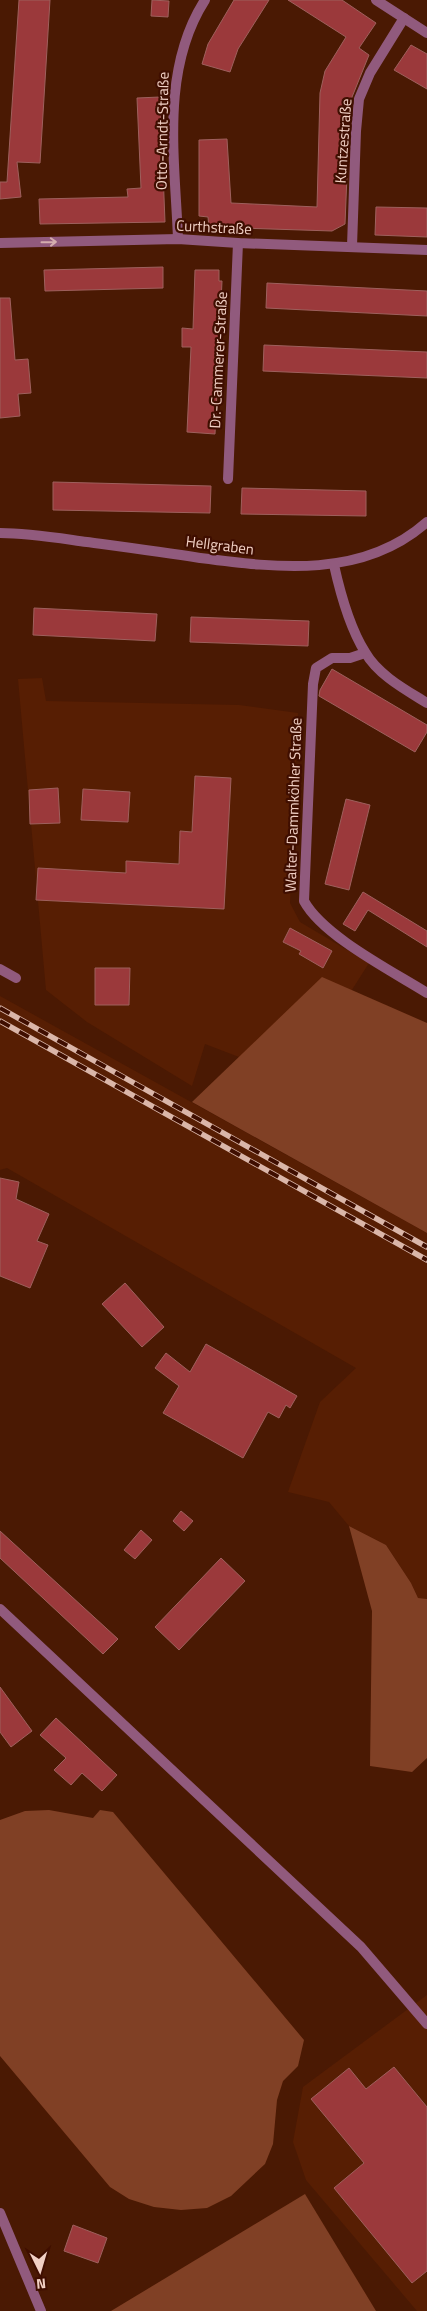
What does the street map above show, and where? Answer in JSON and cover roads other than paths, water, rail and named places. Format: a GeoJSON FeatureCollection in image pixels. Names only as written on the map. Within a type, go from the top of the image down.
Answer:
{"type":"FeatureCollection","features":[{"type":"Feature","properties":{"kind":"street","name":"Otto-Arndt-Straße"},"geometry":{"type":"LineString","coordinates":[[178,239],[174,115],[177,68],[194,17],[205,0]]}},
{"type":"Feature","properties":{"kind":"street"},"geometry":{"type":"LineString","coordinates":[[376,0],[427,33]]}},
{"type":"Feature","properties":{"kind":"street","name":"Kuntzestraße"},"geometry":{"type":"LineString","coordinates":[[352,246],[356,132],[360,99],[370,73],[404,18]]}},
{"type":"Feature","properties":{"kind":"street","name":"Curthstraße"},"geometry":{"type":"LineString","coordinates":[[0,243],[178,239],[427,250]]}},
{"type":"Feature","properties":{"kind":"street","name":"Dr.-Cammerer-Straße"},"geometry":{"type":"LineString","coordinates":[[228,479],[238,243]]}},
{"type":"Feature","properties":{"kind":"street","name":"Hellgraben"},"geometry":{"type":"LineString","coordinates":[[0,533],[60,538],[262,566],[291,567],[334,565],[384,551],[416,532],[427,522]]}},
{"type":"Feature","properties":{"kind":"street"},"geometry":{"type":"LineString","coordinates":[[334,565],[340,589],[365,653],[394,681],[427,703]]}},
{"type":"Feature","properties":{"kind":"street","name":"Walter-Dammköhler Straße"},"geometry":{"type":"LineString","coordinates":[[365,653],[350,658],[332,658],[316,668],[313,684],[304,901],[310,913],[332,933],[427,993]]}},
{"type":"Feature","properties":{"kind":"street"},"geometry":{"type":"LineString","coordinates":[[0,969],[16,978]]}},
{"type":"Feature","properties":{"kind":"street"},"geometry":{"type":"LineString","coordinates":[[0,1608],[361,1947],[427,2024]]}},
{"type":"Feature","properties":{"kind":"street"},"geometry":{"type":"LineString","coordinates":[[0,2213],[41,2311]]}},
{"type":"Feature","properties":{"kind":"railway"},"geometry":{"type":"LineString","coordinates":[[0,1008],[427,1247]]}},
{"type":"Feature","properties":{"kind":"railway"},"geometry":{"type":"LineString","coordinates":[[0,1021],[427,1260]]}}]}
